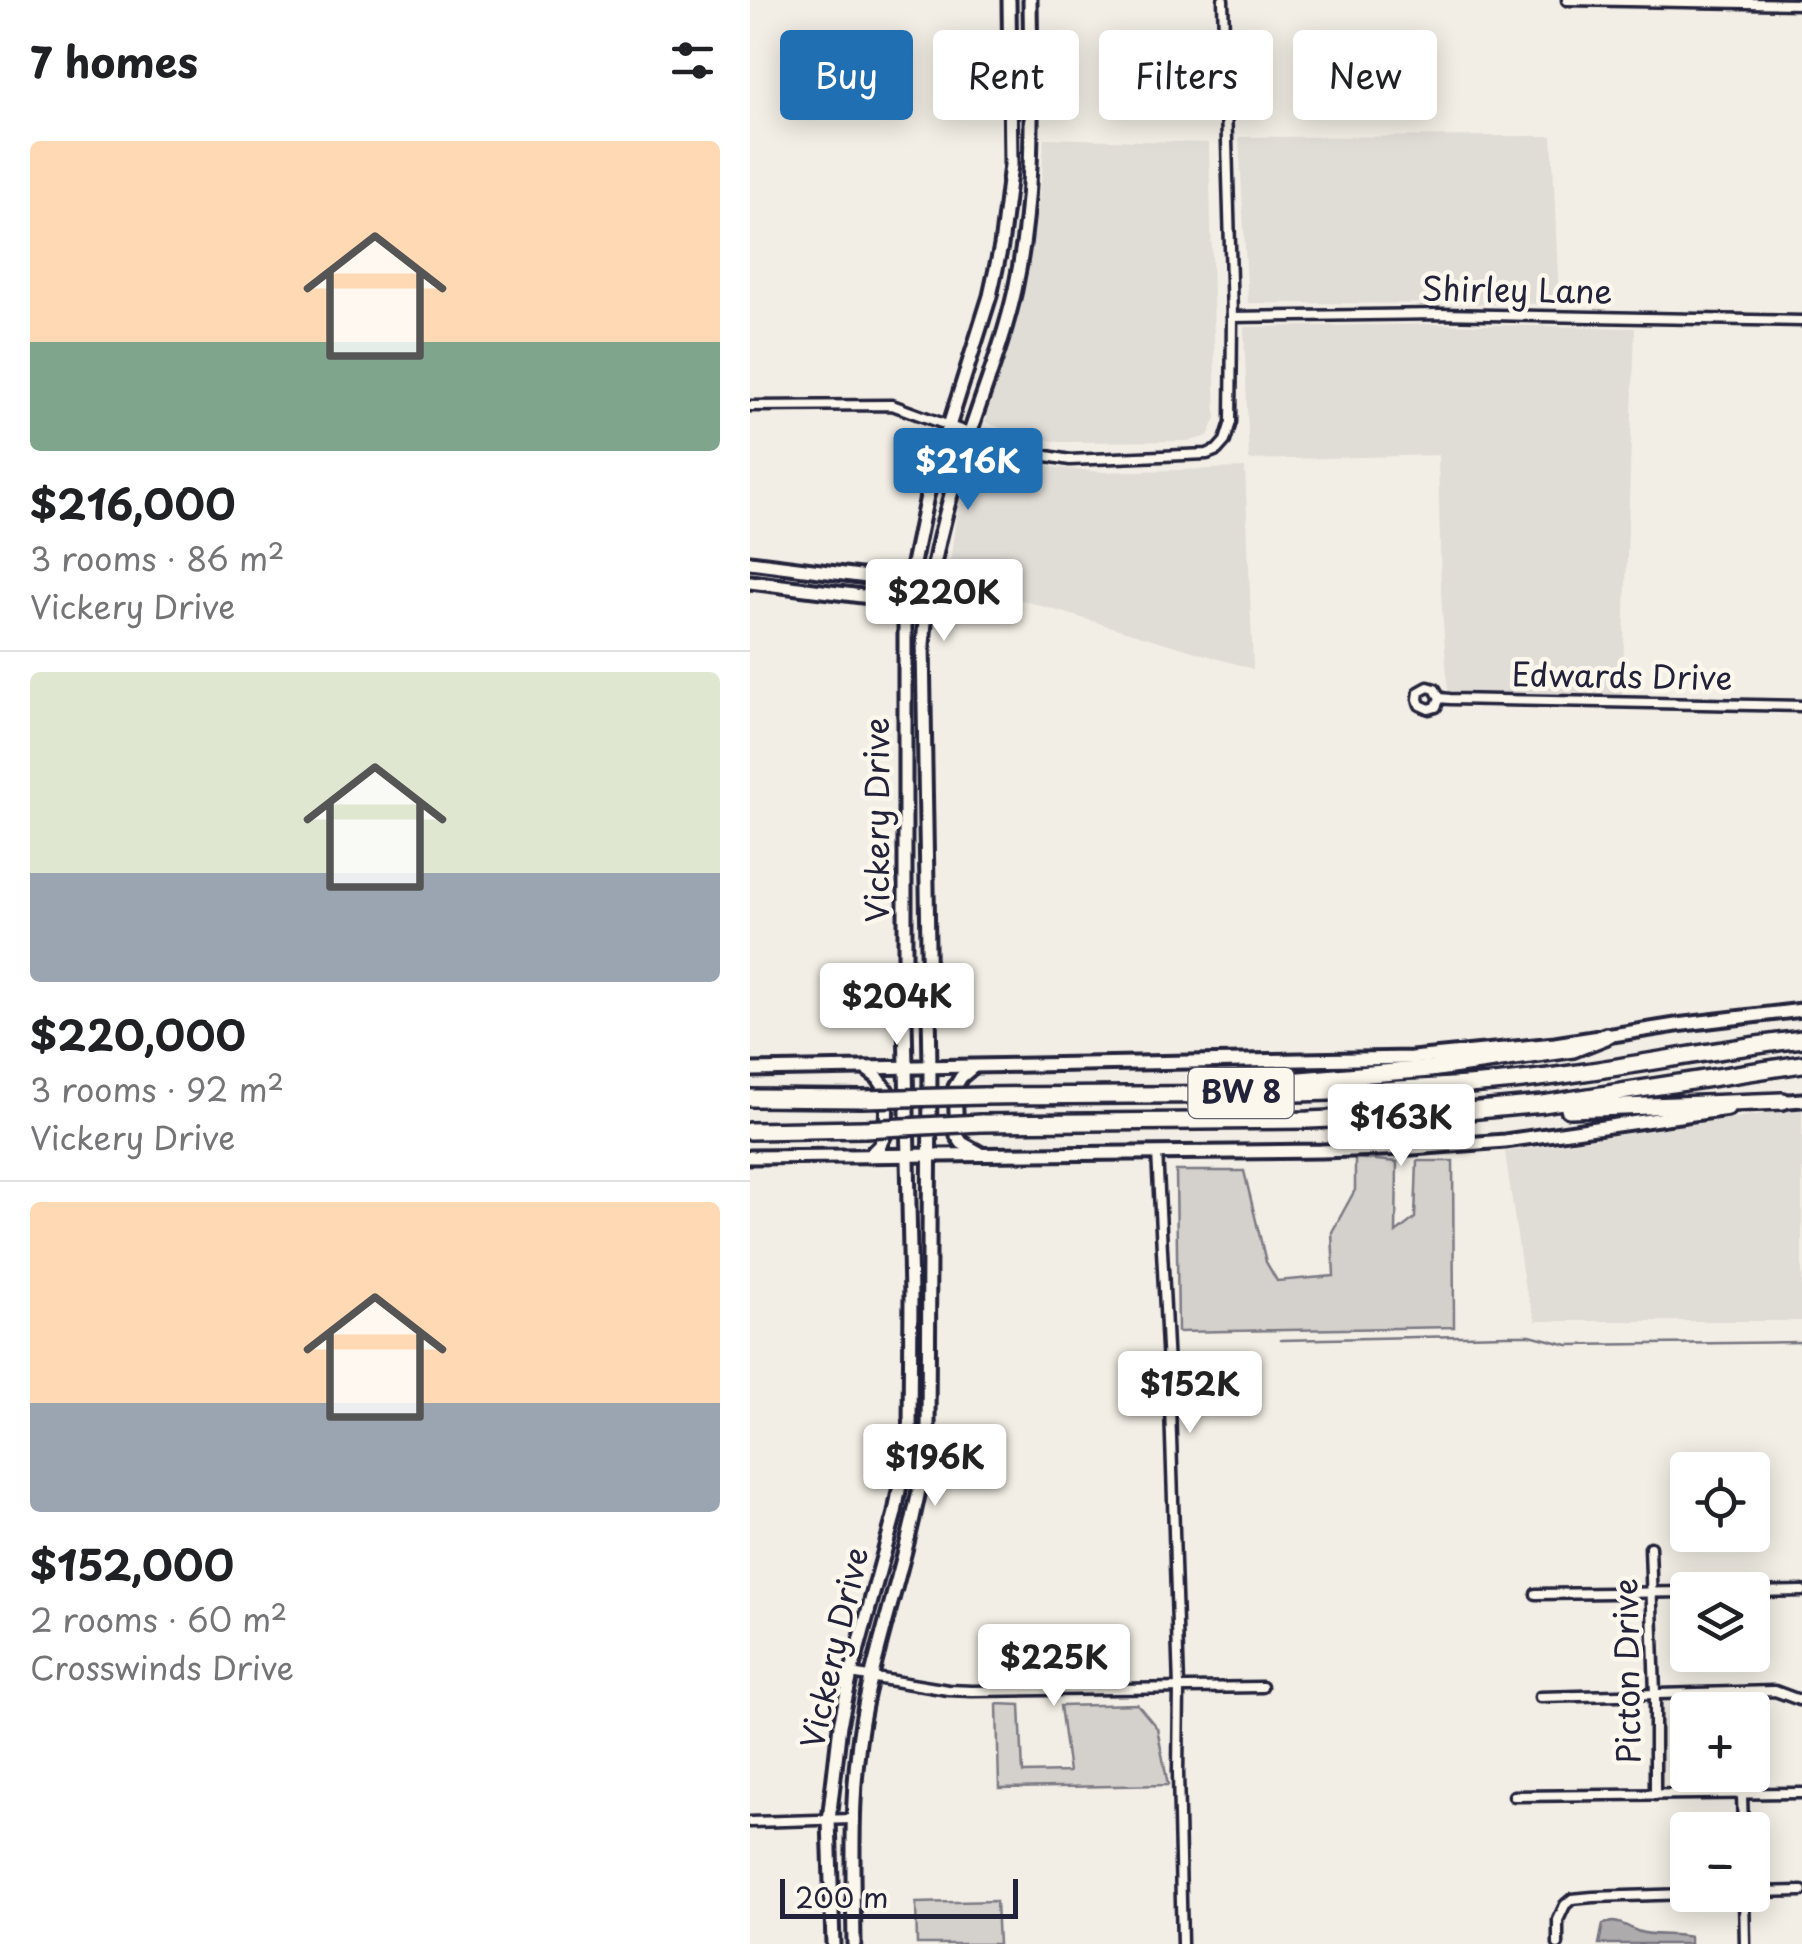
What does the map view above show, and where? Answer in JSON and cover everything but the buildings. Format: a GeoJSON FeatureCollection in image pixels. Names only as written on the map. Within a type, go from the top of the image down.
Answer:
{"type":"FeatureCollection","features":[{"type":"Feature","properties":{"kind":"highway"},"geometry":{"type":"LineString","coordinates":[[1150,1094],[1430,1070],[1573,1049],[1606,1036]]}},
{"type":"Feature","properties":{"kind":"highway","name":"BW 8"},"geometry":{"type":"LineString","coordinates":[[750,1098],[1378,1090],[1571,1074],[1802,1039]]}},
{"type":"Feature","properties":{"kind":"highway","name":"BW 8"},"geometry":{"type":"LineString","coordinates":[[750,1130],[1322,1120],[1460,1113],[1586,1098],[1802,1064]]}},
{"type":"Feature","properties":{"kind":"highway"},"geometry":{"type":"LineString","coordinates":[[1460,1113],[1783,1101]]}},
{"type":"Feature","properties":{"kind":"main road","name":"Vickery Drive"},"geometry":{"type":"LineString","coordinates":[[833,1944],[829,1820],[840,1724],[895,1514],[910,1428],[905,602],[927,496],[990,296],[1007,208],[1011,165],[1010,0]]}},
{"type":"Feature","properties":{"kind":"main road","name":"Vickery Drive"},"geometry":{"type":"LineString","coordinates":[[854,1944],[852,1820],[856,1763],[872,1678],[900,1578],[928,1433],[926,604],[948,508],[1015,292],[1026,230],[1032,141],[1030,0]]}},
{"type":"Feature","properties":{"kind":"main road"},"geometry":{"type":"LineString","coordinates":[[750,562],[930,585]]}},
{"type":"Feature","properties":{"kind":"main road"},"geometry":{"type":"LineString","coordinates":[[777,584],[779,566]]}},
{"type":"Feature","properties":{"kind":"main road"},"geometry":{"type":"LineString","coordinates":[[750,582],[926,604]]}},
{"type":"Feature","properties":{"kind":"main road"},"geometry":{"type":"LineString","coordinates":[[905,700],[926,699]]}},
{"type":"Feature","properties":{"kind":"main road"},"geometry":{"type":"LineString","coordinates":[[904,819],[927,819]]}},
{"type":"Feature","properties":{"kind":"main road"},"geometry":{"type":"LineString","coordinates":[[750,1070],[1412,1058],[1554,1044],[1802,1010]]}},
{"type":"Feature","properties":{"kind":"main road"},"geometry":{"type":"LineString","coordinates":[[973,1067],[960,1077],[956,1087],[957,1136],[982,1155]]}},
{"type":"Feature","properties":{"kind":"main road"},"geometry":{"type":"LineString","coordinates":[[865,1068],[888,1091],[886,1132],[868,1156]]}},
{"type":"Feature","properties":{"kind":"main road"},"geometry":{"type":"LineString","coordinates":[[750,1156],[1412,1148],[1505,1141],[1802,1100]]}},
{"type":"Feature","properties":{"kind":"main road"},"geometry":{"type":"LineString","coordinates":[[911,1296],[930,1297]]}},
{"type":"Feature","properties":{"kind":"main road"},"geometry":{"type":"LineString","coordinates":[[895,1514],[912,1518]]}},
{"type":"Feature","properties":{"kind":"street"},"geometry":{"type":"LineString","coordinates":[[750,406],[892,405],[1018,451],[1070,460],[1207,454],[1217,450],[1226,441],[1232,422],[1224,0]]}},
{"type":"Feature","properties":{"kind":"street"},"geometry":{"type":"LineString","coordinates":[[1567,0],[1802,4]]}},
{"type":"Feature","properties":{"kind":"street","name":"Shirley Lane"},"geometry":{"type":"LineString","coordinates":[[1232,317],[1452,314],[1802,321]]}},
{"type":"Feature","properties":{"kind":"street","name":"Edwards Drive"},"geometry":{"type":"LineString","coordinates":[[1440,698],[1802,706]]}},
{"type":"Feature","properties":{"kind":"street"},"geometry":{"type":"LineString","coordinates":[[1157,1152],[1179,1688],[1182,1944]]}},
{"type":"Feature","properties":{"kind":"street","name":"Picton Drive"},"geometry":{"type":"LineString","coordinates":[[1650,1547],[1655,1795]]}},
{"type":"Feature","properties":{"kind":"street"},"geometry":{"type":"LineString","coordinates":[[1770,1592],[1802,1591]]}},
{"type":"Feature","properties":{"kind":"street"},"geometry":{"type":"LineString","coordinates":[[1536,1594],[1670,1592]]}},
{"type":"Feature","properties":{"kind":"street"},"geometry":{"type":"LineString","coordinates":[[851,1674],[972,1691],[1262,1687]]}},
{"type":"Feature","properties":{"kind":"street"},"geometry":{"type":"LineString","coordinates":[[1540,1696],[1774,1692],[1802,1701]]}},
{"type":"Feature","properties":{"kind":"street"},"geometry":{"type":"LineString","coordinates":[[1514,1796],[1802,1793]]}},
{"type":"Feature","properties":{"kind":"street"},"geometry":{"type":"LineString","coordinates":[[1742,1794],[1742,1812]]}},
{"type":"Feature","properties":{"kind":"street"},"geometry":{"type":"LineString","coordinates":[[750,1822],[852,1820]]}},
{"type":"Feature","properties":{"kind":"street"},"geometry":{"type":"LineString","coordinates":[[1770,1892],[1802,1892]]}},
{"type":"Feature","properties":{"kind":"street"},"geometry":{"type":"LineString","coordinates":[[1558,1944],[1558,1920],[1565,1905],[1579,1898],[1670,1895]]}},
{"type":"Feature","properties":{"kind":"street"},"geometry":{"type":"LineString","coordinates":[[1744,1912],[1745,1944]]}},
{"type":"Feature","properties":{"kind":"shaded area"},"geometry":{"type":"Polygon","coordinates":[[[1552,136],[1559,304],[1248,303],[1239,137],[1552,136]]]}},
{"type":"Feature","properties":{"kind":"shaded area"},"geometry":{"type":"Polygon","coordinates":[[[1044,138],[1209,143],[1216,418],[1208,436],[1189,441],[1060,442],[1023,436],[985,422],[1027,279],[1044,138]]]}},
{"type":"Feature","properties":{"kind":"shaded area"},"geometry":{"type":"Polygon","coordinates":[[[1435,324],[1635,328],[1622,698],[1448,691],[1438,455],[1249,460],[1244,327],[1435,324]]]}},
{"type":"Feature","properties":{"kind":"shaded area"},"geometry":{"type":"Polygon","coordinates":[[[978,453],[1103,472],[1245,468],[1253,669],[948,578],[961,482],[978,453]]]}},
{"type":"Feature","properties":{"kind":"shaded area"},"geometry":{"type":"Polygon","coordinates":[[[1802,1108],[1802,1321],[1536,1321],[1524,1284],[1505,1152],[1802,1108]]]}},
{"type":"Feature","properties":{"kind":"shaded area"},"geometry":{"type":"Polygon","coordinates":[[[1355,1158],[1397,1162],[1396,1233],[1415,1218],[1417,1161],[1453,1161],[1454,1327],[1178,1332],[1176,1171],[1244,1171],[1266,1262],[1277,1281],[1334,1276],[1332,1232],[1355,1190],[1355,1158]]]}},
{"type":"Feature","properties":{"kind":"shaded area"},"geometry":{"type":"Polygon","coordinates":[[[997,1704],[1020,1705],[1023,1773],[1069,1772],[1060,1706],[1137,1704],[1157,1728],[1168,1785],[999,1788],[997,1704]]]}},
{"type":"Feature","properties":{"kind":"shaded area"},"geometry":{"type":"Polygon","coordinates":[[[996,1901],[998,1944],[917,1944],[916,1903],[996,1901]]]}},
{"type":"Feature","properties":{"kind":"shaded area"},"geometry":{"type":"Polygon","coordinates":[[[1613,1922],[1643,1933],[1690,1937],[1690,1944],[1599,1944],[1603,1924],[1613,1922]]]}},
{"type":"Feature","properties":{"kind":"waterway"},"geometry":{"type":"LineString","coordinates":[[1281,1340],[1530,1335],[1568,1345],[1802,1342]]}}]}
